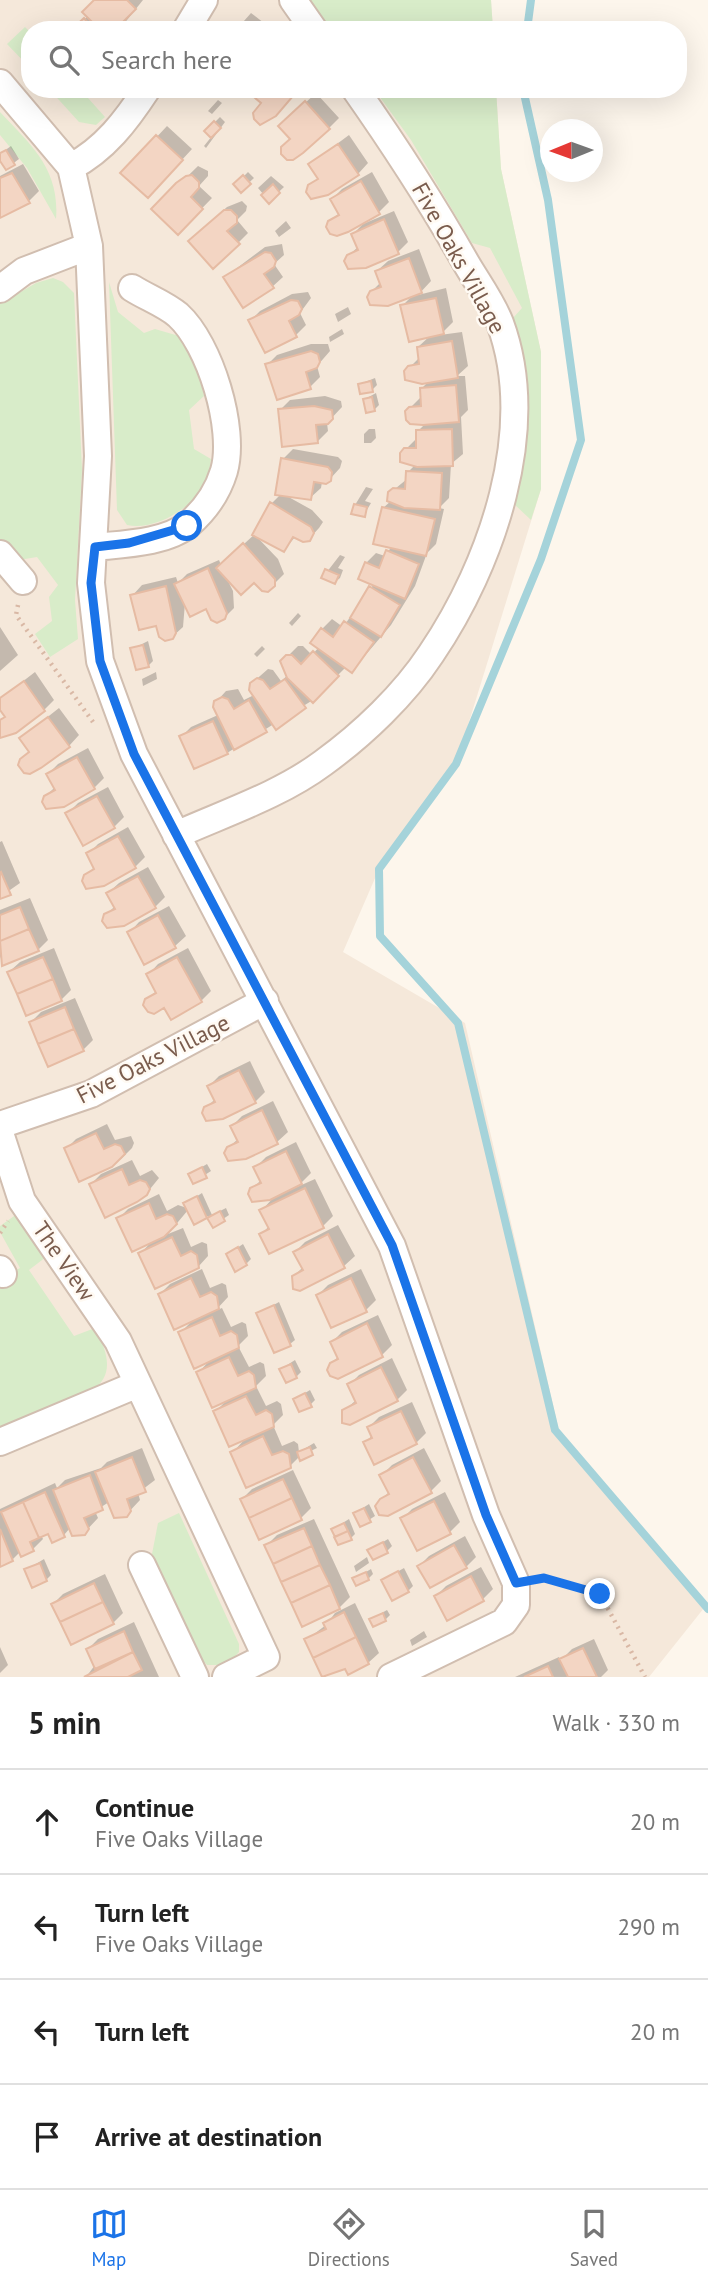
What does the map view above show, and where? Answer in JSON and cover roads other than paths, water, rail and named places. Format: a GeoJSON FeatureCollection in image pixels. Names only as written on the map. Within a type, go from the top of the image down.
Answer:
{"type":"FeatureCollection","features":[{"type":"Feature","properties":{"kind":"street"},"geometry":{"type":"LineString","coordinates":[[192,21],[204,0]]}},
{"type":"Feature","properties":{"kind":"street"},"geometry":{"type":"LineString","coordinates":[[293,0],[308,21]]}},
{"type":"Feature","properties":{"kind":"street"},"geometry":{"type":"LineString","coordinates":[[0,83],[71,167],[89,246],[98,456],[91,583],[100,661],[134,754],[392,1245],[486,1515],[516,1583],[516,1605],[504,1622],[391,1677]]}},
{"type":"Feature","properties":{"kind":"street"},"geometry":{"type":"LineString","coordinates":[[71,167],[94,154],[127,120],[142,98]]}},
{"type":"Feature","properties":{"kind":"street","name":"Five Oaks Village"},"geometry":{"type":"LineString","coordinates":[[176,835],[298,779],[324,762],[408,685],[431,654],[467,593],[492,531],[512,451],[516,395],[511,361],[499,321],[424,189],[361,98]]}},
{"type":"Feature","properties":{"kind":"street"},"geometry":{"type":"LineString","coordinates":[[0,289],[24,271],[89,246]]}},
{"type":"Feature","properties":{"kind":"street"},"geometry":{"type":"LineString","coordinates":[[95,547],[129,543],[187,526],[210,501],[225,469],[225,429],[215,379],[201,346],[178,316],[132,288]]}},
{"type":"Feature","properties":{"kind":"street"},"geometry":{"type":"LineString","coordinates":[[0,554],[23,581]]}},
{"type":"Feature","properties":{"kind":"street","name":"Five Oaks Village"},"geometry":{"type":"LineString","coordinates":[[0,1125],[91,1094],[265,1001]]}},
{"type":"Feature","properties":{"kind":"street","name":"The View"},"geometry":{"type":"LineString","coordinates":[[0,1133],[22,1200],[118,1340],[271,1667]]}},
{"type":"Feature","properties":{"kind":"street"},"geometry":{"type":"LineString","coordinates":[[0,1442],[138,1384]]}},
{"type":"Feature","properties":{"kind":"street"},"geometry":{"type":"LineString","coordinates":[[142,1565],[195,1677]]}},
{"type":"Feature","properties":{"kind":"street"},"geometry":{"type":"LineString","coordinates":[[226,1677],[271,1667]]}},
{"type":"Feature","properties":{"kind":"waterway"},"geometry":{"type":"LineString","coordinates":[[528,21],[531,0]]}},
{"type":"Feature","properties":{"kind":"waterway"},"geometry":{"type":"LineString","coordinates":[[525,98],[548,200],[581,440],[541,559],[456,764],[379,869],[380,936],[458,1023],[555,1430],[708,1609]]}}]}
